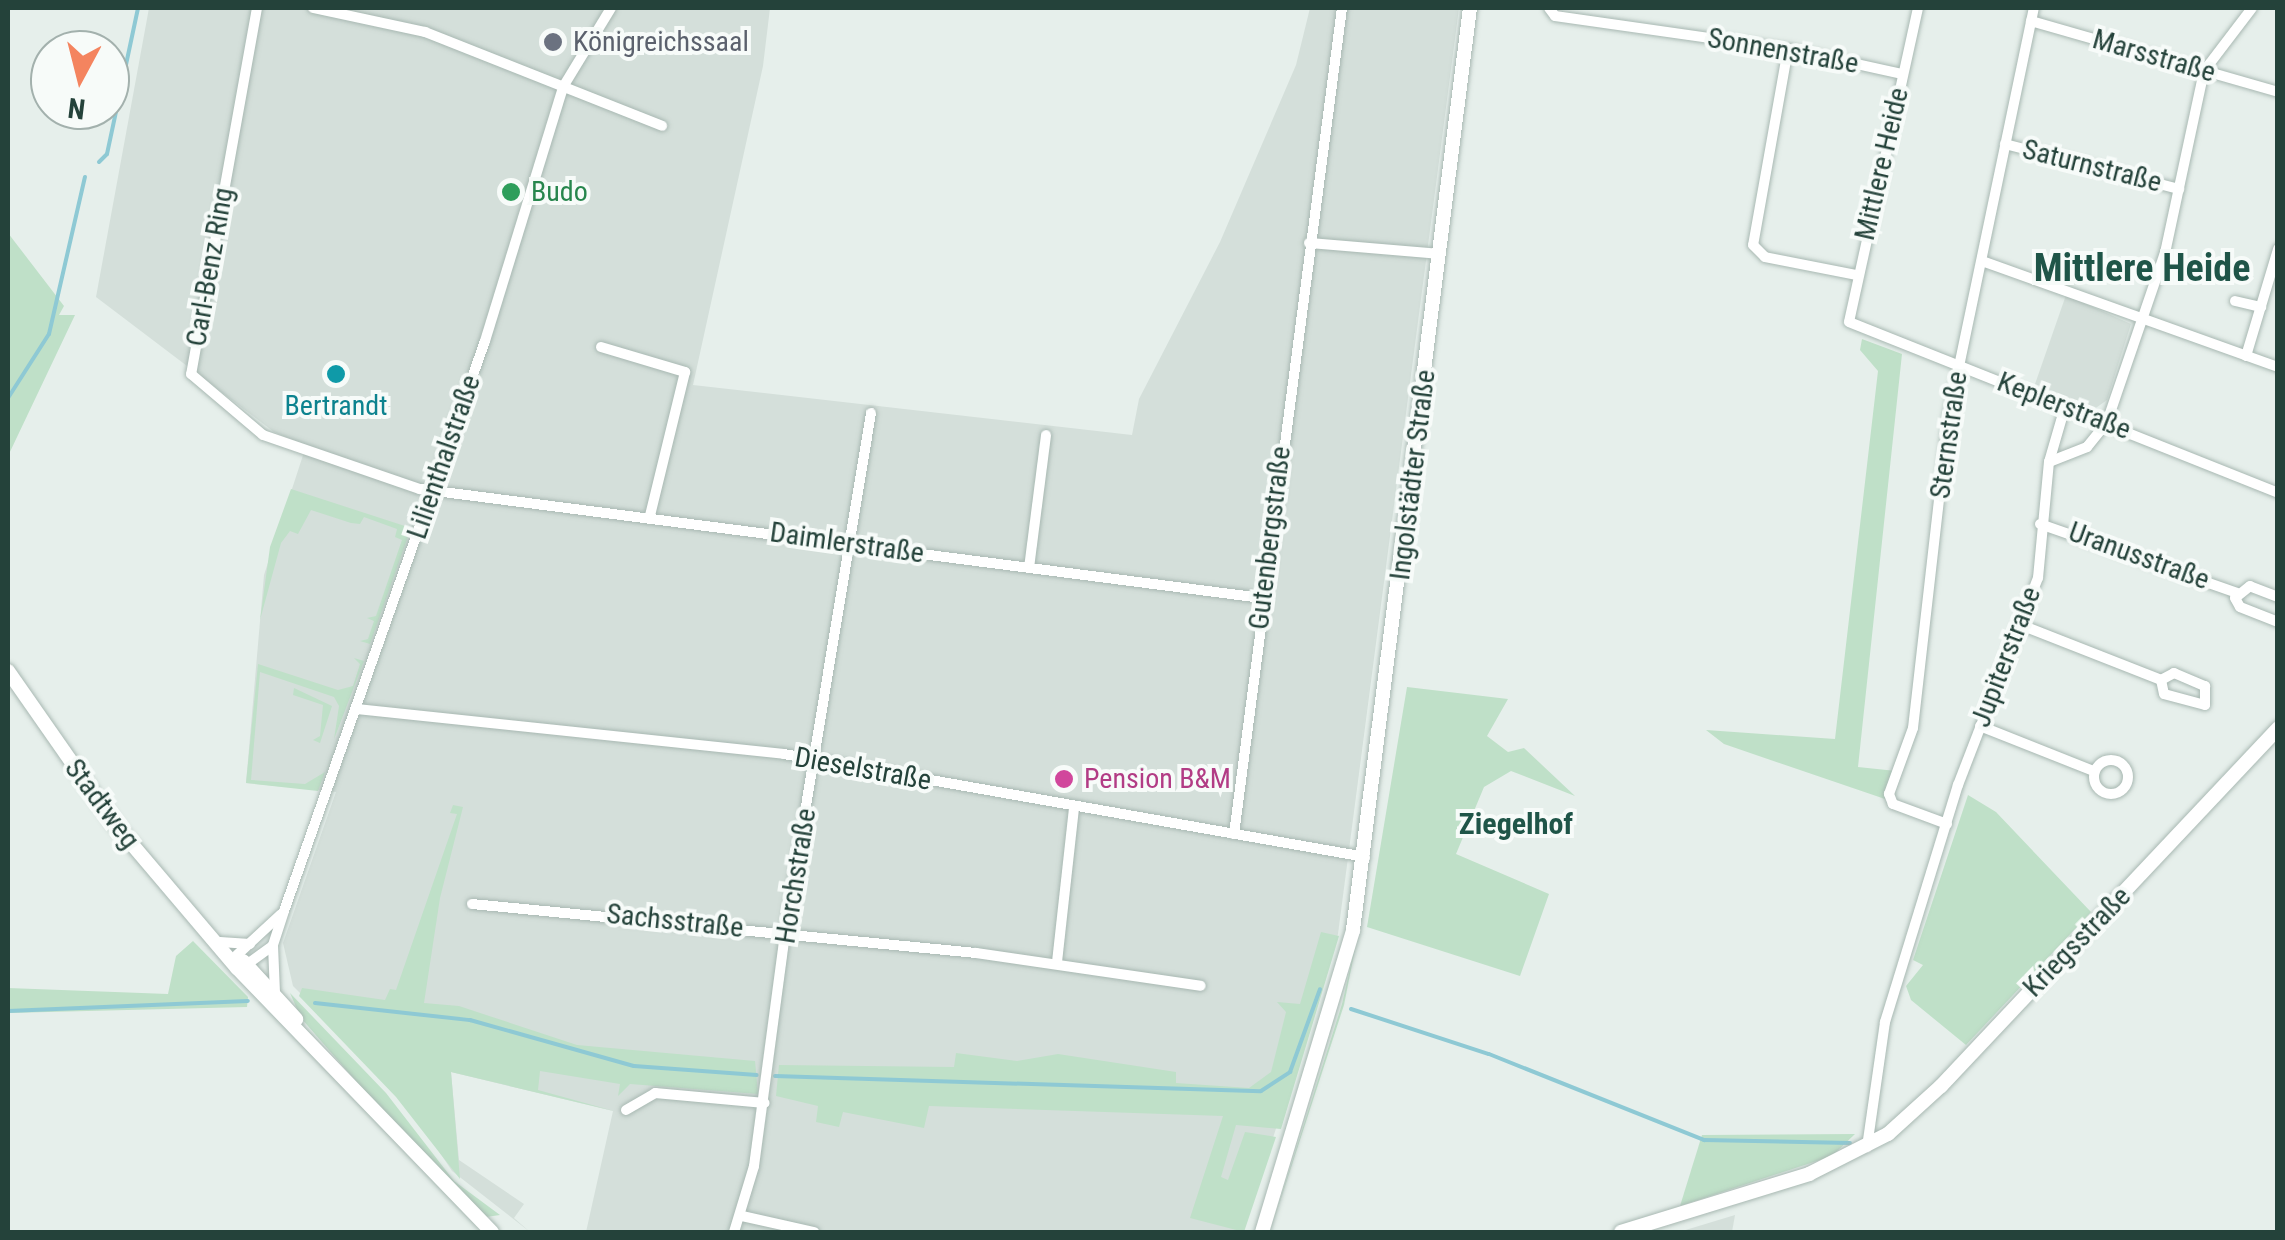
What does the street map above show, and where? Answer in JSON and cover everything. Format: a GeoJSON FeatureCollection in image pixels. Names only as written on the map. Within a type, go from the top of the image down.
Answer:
{"type":"FeatureCollection","features":[{"type":"Feature","properties":{"kind":"main road","name":"Ingolstädter Straße"},"geometry":{"type":"LineString","coordinates":[[1262,1232],[1352,942],[1366,857],[1470,8]]}},
{"type":"Feature","properties":{"kind":"main road","name":"Stadtweg"},"geometry":{"type":"LineString","coordinates":[[8,670],[114,823],[206,929],[492,1232]]}},
{"type":"Feature","properties":{"kind":"main road","name":"Kriegsstraße"},"geometry":{"type":"LineString","coordinates":[[1622,1232],[1809,1174],[1868,1148],[1941,1086],[2278,728]]}},
{"type":"Feature","properties":{"kind":"main road","name":"Stadtweg"},"geometry":{"type":"LineString","coordinates":[[206,929],[275,994],[313,1044]]}},
{"type":"Feature","properties":{"kind":"street","name":"Carl-Benz Ring"},"geometry":{"type":"LineString","coordinates":[[257,8],[192,378],[283,446],[432,490]]}},
{"type":"Feature","properties":{"kind":"street"},"geometry":{"type":"LineString","coordinates":[[313,8],[425,32],[662,126]]}},
{"type":"Feature","properties":{"kind":"street","name":"Lilienthalstraße"},"geometry":{"type":"LineString","coordinates":[[275,994],[273,946],[284,911],[432,490],[562,87],[611,8]]}},
{"type":"Feature","properties":{"kind":"street","name":"Gutenbergstraße"},"geometry":{"type":"LineString","coordinates":[[1234,834],[1342,8]]}},
{"type":"Feature","properties":{"kind":"street","name":"Sonnenstraße"},"geometry":{"type":"LineString","coordinates":[[1549,8],[1555,16],[1788,49],[1902,74]]}},
{"type":"Feature","properties":{"kind":"street","name":"Mittlere Heide"},"geometry":{"type":"LineString","coordinates":[[1849,322],[1918,8]]}},
{"type":"Feature","properties":{"kind":"street","name":"Sternstraße"},"geometry":{"type":"LineString","coordinates":[[1947,824],[1889,799],[1913,728],[1958,364],[2034,8]]}},
{"type":"Feature","properties":{"kind":"street"},"geometry":{"type":"LineString","coordinates":[[2049,462],[2087,447],[2108,422],[2146,320],[2204,70],[2252,8]]}},
{"type":"Feature","properties":{"kind":"street","name":"Marsstraße"},"geometry":{"type":"LineString","coordinates":[[2031,21],[2278,92]]}},
{"type":"Feature","properties":{"kind":"street"},"geometry":{"type":"LineString","coordinates":[[1788,49],[1753,245],[1765,258],[1858,275]]}},
{"type":"Feature","properties":{"kind":"street","name":"Saturnstraße"},"geometry":{"type":"LineString","coordinates":[[2005,144],[2179,188]]}},
{"type":"Feature","properties":{"kind":"street"},"geometry":{"type":"LineString","coordinates":[[1310,243],[1439,254]]}},
{"type":"Feature","properties":{"kind":"street"},"geometry":{"type":"LineString","coordinates":[[2246,356],[2278,250]]}},
{"type":"Feature","properties":{"kind":"street"},"geometry":{"type":"LineString","coordinates":[[1982,262],[2278,366]]}},
{"type":"Feature","properties":{"kind":"street"},"geometry":{"type":"LineString","coordinates":[[2235,301],[2260,307]]}},
{"type":"Feature","properties":{"kind":"street","name":"Keplerstraße"},"geometry":{"type":"LineString","coordinates":[[1849,322],[2278,492]]}},
{"type":"Feature","properties":{"kind":"street"},"geometry":{"type":"LineString","coordinates":[[601,347],[685,372],[650,516]]}},
{"type":"Feature","properties":{"kind":"street","name":"Jupiterstraße"},"geometry":{"type":"LineString","coordinates":[[1868,1148],[1881,1040],[1980,726],[2038,578],[2040,524],[2049,462],[2066,406]]}},
{"type":"Feature","properties":{"kind":"street","name":"Horchstraße"},"geometry":{"type":"LineString","coordinates":[[734,1232],[742,1216],[765,1103],[785,933],[853,544],[871,413]]}},
{"type":"Feature","properties":{"kind":"street"},"geometry":{"type":"LineString","coordinates":[[1028,568],[1046,435]]}},
{"type":"Feature","properties":{"kind":"street","name":"Daimlerstraße"},"geometry":{"type":"LineString","coordinates":[[432,490],[1262,598]]}},
{"type":"Feature","properties":{"kind":"street","name":"Uranusstraße"},"geometry":{"type":"LineString","coordinates":[[2040,524],[2236,593],[2250,586],[2278,597]]}},
{"type":"Feature","properties":{"kind":"street","name":"Uranusstraße"},"geometry":{"type":"LineString","coordinates":[[2236,593],[2240,607],[2278,622]]}},
{"type":"Feature","properties":{"kind":"street"},"geometry":{"type":"LineString","coordinates":[[2021,625],[2160,680],[2166,696],[2196,707],[2208,701],[2203,685],[2174,673],[2160,680]]}},
{"type":"Feature","properties":{"kind":"street","name":"Dieselstraße"},"geometry":{"type":"LineString","coordinates":[[357,709],[815,760],[1366,857]]}},
{"type":"Feature","properties":{"kind":"street"},"geometry":{"type":"LineString","coordinates":[[1980,726],[2090,770]]}},
{"type":"Feature","properties":{"kind":"street"},"geometry":{"type":"LineString","coordinates":[[1057,962],[1074,808]]}},
{"type":"Feature","properties":{"kind":"street","name":"Sachsstraße"},"geometry":{"type":"LineString","coordinates":[[472,904],[1057,962],[1200,986]]}},
{"type":"Feature","properties":{"kind":"street","name":"Lilienthalstraße"},"geometry":{"type":"LineString","coordinates":[[241,966],[251,944],[284,911]]}},
{"type":"Feature","properties":{"kind":"street"},"geometry":{"type":"LineString","coordinates":[[220,942],[251,944]]}},
{"type":"Feature","properties":{"kind":"street"},"geometry":{"type":"LineString","coordinates":[[241,966],[273,946]]}},
{"type":"Feature","properties":{"kind":"street"},"geometry":{"type":"LineString","coordinates":[[626,1110],[655,1093],[765,1103]]}},
{"type":"Feature","properties":{"kind":"street"},"geometry":{"type":"LineString","coordinates":[[742,1216],[814,1232]]}},
{"type":"Feature","properties":{"kind":"shaded area"},"geometry":{"type":"Polygon","coordinates":[[[149,8],[770,8],[763,66],[693,385],[1132,435],[1139,399],[1220,242],[1296,65],[1310,8],[1459,8],[1338,934],[1243,1232],[586,1232],[613,1111],[451,1072],[459,1160],[524,1204],[514,1218],[530,1232],[452,1171],[400,1093],[293,986],[283,943],[336,792],[246,783],[264,575],[306,446],[274,432],[96,297],[127,130],[130,130],[149,8]]]}},
{"type":"Feature","properties":{"kind":"shaded area"},"geometry":{"type":"Polygon","coordinates":[[[2066,295],[2131,324],[2107,400],[2093,410],[2034,387],[2066,295]]]}},
{"type":"Feature","properties":{"kind":"shaded area"},"geometry":{"type":"Polygon","coordinates":[[[1735,1215],[1732,1232],[1679,1232],[1735,1215]]]}},
{"type":"Feature","properties":{"kind":"green space"},"geometry":{"type":"Polygon","coordinates":[[[8,233],[64,306],[59,315],[75,315],[8,456],[8,233]]]}},
{"type":"Feature","properties":{"kind":"green space"},"geometry":{"type":"Polygon","coordinates":[[[1862,339],[1902,354],[1858,767],[1896,771],[1885,799],[1724,744],[1706,730],[1835,739],[1878,371],[1860,350],[1862,339]]]}},
{"type":"Feature","properties":{"kind":"green space"},"geometry":{"type":"Polygon","coordinates":[[[291,489],[411,528],[370,644],[360,641],[368,639],[374,621],[367,618],[376,616],[402,540],[395,537],[397,529],[364,517],[360,524],[351,523],[311,510],[298,534],[290,531],[281,543],[260,620],[270,547],[291,489]]]}},
{"type":"Feature","properties":{"kind":"green space"},"geometry":{"type":"Polygon","coordinates":[[[354,658],[364,661],[334,739],[339,706],[334,697],[260,672],[251,780],[305,784],[325,772],[318,791],[246,783],[258,664],[338,690],[353,686],[360,664],[354,658]]]}},
{"type":"Feature","properties":{"kind":"green space"},"geometry":{"type":"Polygon","coordinates":[[[1407,687],[1508,699],[1487,736],[1508,752],[1524,748],[1575,796],[1511,771],[1484,787],[1456,854],[1549,894],[1520,976],[1367,927],[1407,687]]]}},
{"type":"Feature","properties":{"kind":"green space"},"geometry":{"type":"Polygon","coordinates":[[[294,688],[332,706],[320,743],[313,740],[320,736],[323,705],[293,695],[294,688]]]}},
{"type":"Feature","properties":{"kind":"green space"},"geometry":{"type":"Polygon","coordinates":[[[1968,795],[1996,812],[2091,912],[1966,1045],[1911,1000],[1906,986],[1923,965],[1913,960],[1968,795]]]}},
{"type":"Feature","properties":{"kind":"green space"},"geometry":{"type":"Polygon","coordinates":[[[453,805],[463,807],[440,898],[424,1003],[459,1006],[577,1045],[755,1061],[758,1094],[630,1084],[618,1096],[620,1084],[540,1071],[538,1090],[614,1111],[451,1072],[460,1179],[396,1097],[299,996],[302,988],[385,1000],[390,989],[396,990],[457,814],[450,813],[453,805]]]}},
{"type":"Feature","properties":{"kind":"green space"},"geometry":{"type":"Polygon","coordinates":[[[1321,932],[1339,936],[1281,1129],[1236,1125],[1221,1177],[1228,1180],[1245,1132],[1276,1137],[1244,1232],[1190,1218],[1223,1116],[929,1106],[924,1128],[843,1112],[839,1127],[816,1122],[818,1106],[776,1096],[779,1065],[954,1067],[956,1053],[1017,1061],[1058,1054],[1176,1072],[1176,1083],[1249,1088],[1271,1072],[1286,1012],[1277,1002],[1300,1004],[1321,932]]]}},
{"type":"Feature","properties":{"kind":"green space"},"geometry":{"type":"Polygon","coordinates":[[[1358,934],[1344,1005],[1270,1232],[1342,1004],[1358,934]]]}},
{"type":"Feature","properties":{"kind":"green space"},"geometry":{"type":"Polygon","coordinates":[[[193,941],[248,997],[247,1007],[8,1013],[8,988],[168,994],[176,956],[193,941]]]}},
{"type":"Feature","properties":{"kind":"green space"},"geometry":{"type":"Polygon","coordinates":[[[290,993],[386,1093],[454,1181],[500,1215],[486,1217],[375,1103],[301,1018],[290,993]]]}},
{"type":"Feature","properties":{"kind":"green space"},"geometry":{"type":"Polygon","coordinates":[[[1855,1134],[1832,1156],[1680,1206],[1702,1135],[1855,1134]]]}},
{"type":"Feature","properties":{"kind":"waterway"},"geometry":{"type":"LineString","coordinates":[[99,162],[107,154],[138,8]]}},
{"type":"Feature","properties":{"kind":"waterway"},"geometry":{"type":"LineString","coordinates":[[8,398],[49,334],[85,177]]}},
{"type":"Feature","properties":{"kind":"waterway"},"geometry":{"type":"LineString","coordinates":[[775,1076],[1261,1091],[1290,1072],[1320,989]]}},
{"type":"Feature","properties":{"kind":"waterway"},"geometry":{"type":"LineString","coordinates":[[8,1011],[248,1001]]}},
{"type":"Feature","properties":{"kind":"waterway"},"geometry":{"type":"LineString","coordinates":[[315,1003],[470,1020],[634,1066],[757,1075]]}},
{"type":"Feature","properties":{"kind":"waterway"},"geometry":{"type":"LineString","coordinates":[[1351,1009],[1489,1054],[1704,1140],[1850,1143]]}},
{"type":"Feature","properties":{"kind":"place","name":"Königreichssaal"},"geometry":{"type":"Point","coordinates":[553,42]}},
{"type":"Feature","properties":{"kind":"place","name":"Budo"},"geometry":{"type":"Point","coordinates":[511,192]}},
{"type":"Feature","properties":{"kind":"place","name":"Bertrandt"},"geometry":{"type":"Point","coordinates":[336,374]}},
{"type":"Feature","properties":{"kind":"place","name":"Pension B&M"},"geometry":{"type":"Point","coordinates":[1064,779]}},
{"type":"Feature","properties":{"kind":"district","name":"Mittlere Heide"},"geometry":{"type":"Point","coordinates":[2142,269]}},
{"type":"Feature","properties":{"kind":"district","name":"Ziegelhof"},"geometry":{"type":"Point","coordinates":[1516,824]}}]}
